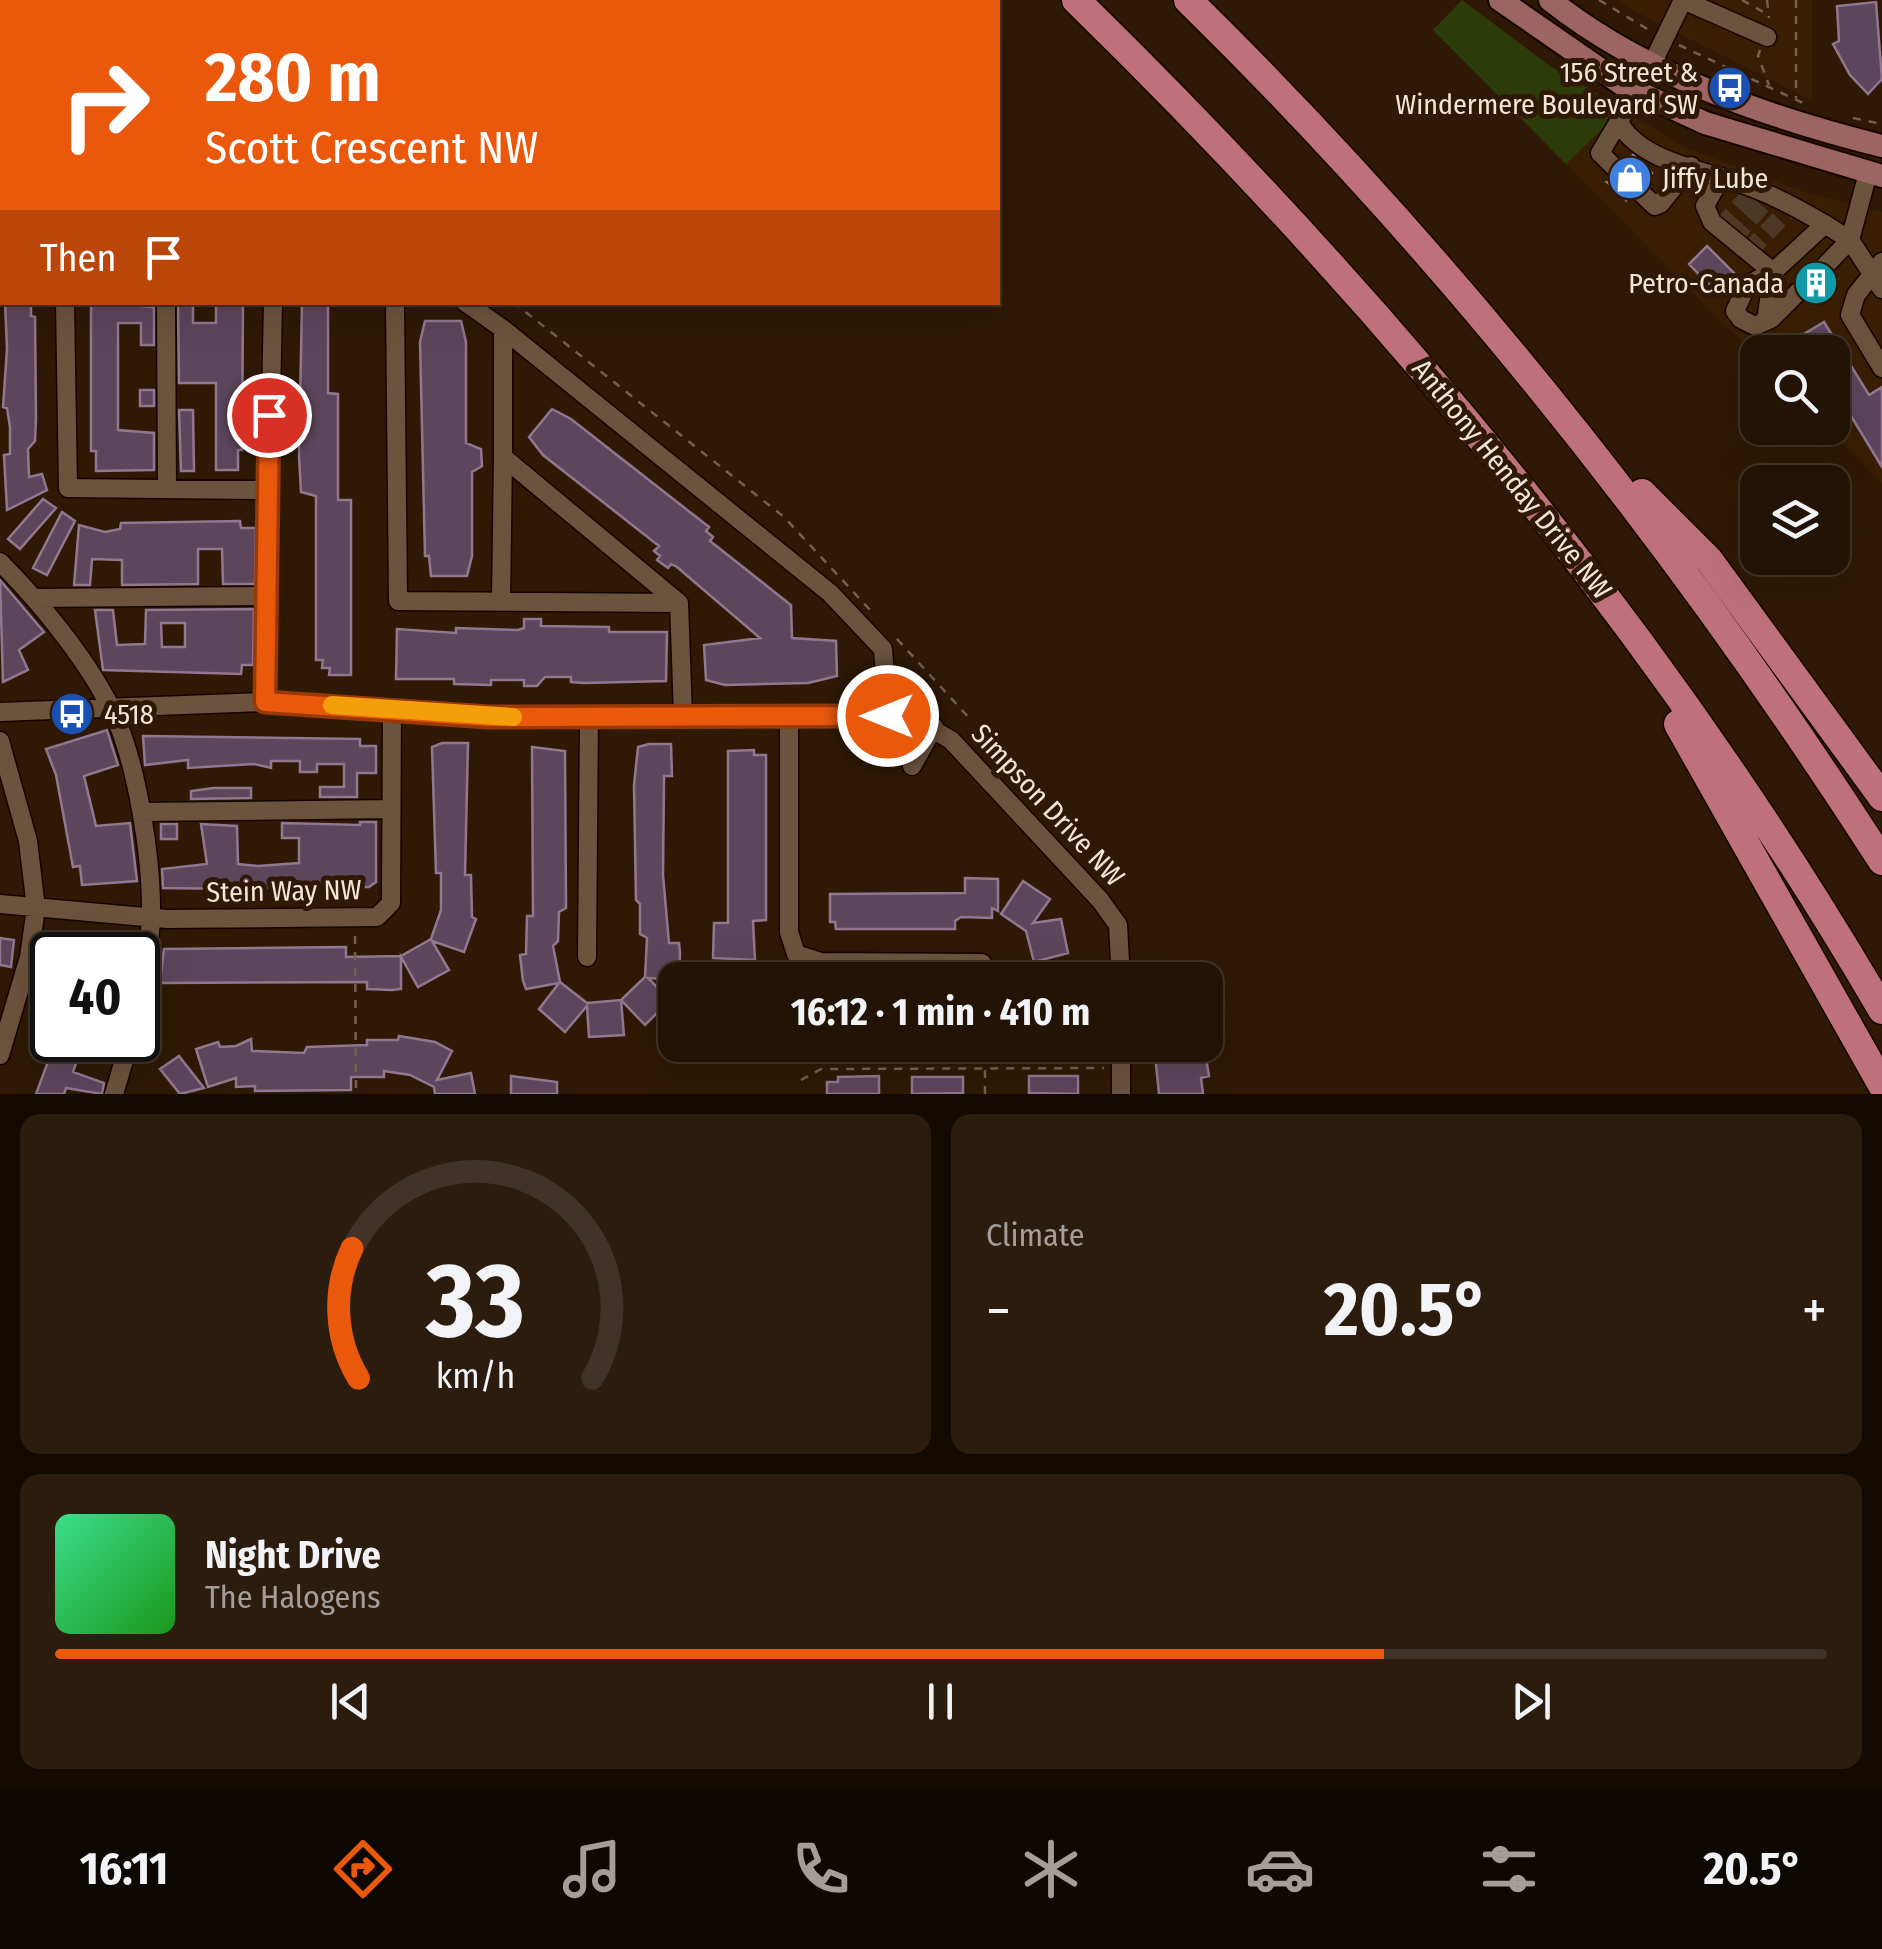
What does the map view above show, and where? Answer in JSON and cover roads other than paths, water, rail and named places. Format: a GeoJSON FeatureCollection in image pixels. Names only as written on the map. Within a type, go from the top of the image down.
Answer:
{"type":"FeatureCollection","features":[{"type":"Feature","properties":{"kind":"highway","name":"Anthony Henday Drive NW"},"geometry":{"type":"LineString","coordinates":[[1076,0],[1235,160],[1375,311],[1610,600],[1779,844],[1882,1010]]}},
{"type":"Feature","properties":{"kind":"highway"},"geometry":{"type":"LineString","coordinates":[[1188,0],[1446,272],[1556,406],[1738,646],[1882,861]]}},
{"type":"Feature","properties":{"kind":"highway"},"geometry":{"type":"LineString","coordinates":[[1556,406],[1709,560],[1882,798]]}},
{"type":"Feature","properties":{"kind":"highway"},"geometry":{"type":"LineString","coordinates":[[1610,600],[1882,1085]]}},
{"type":"Feature","properties":{"kind":"main road"},"geometry":{"type":"LineString","coordinates":[[1500,0],[1636,91],[1763,144],[1875,174]]}},
{"type":"Feature","properties":{"kind":"main road"},"geometry":{"type":"LineString","coordinates":[[1550,0],[1652,64],[1791,120],[1882,146]]}},
{"type":"Feature","properties":{"kind":"street"},"geometry":{"type":"LineString","coordinates":[[1652,64],[1683,0],[1767,37]]}},
{"type":"Feature","properties":{"kind":"street"},"geometry":{"type":"LineString","coordinates":[[1618,171],[1600,153],[1636,91]]}},
{"type":"Feature","properties":{"kind":"street"},"geometry":{"type":"LineString","coordinates":[[1620,124],[1628,137],[1826,224],[1850,240],[1878,275],[1850,315],[1882,368]]}},
{"type":"Feature","properties":{"kind":"street"},"geometry":{"type":"LineString","coordinates":[[1637,189],[1654,206],[1660,204],[1691,166]]}},
{"type":"Feature","properties":{"kind":"street"},"geometry":{"type":"LineString","coordinates":[[1824,267],[1850,240],[1875,174]]}},
{"type":"Feature","properties":{"kind":"street"},"geometry":{"type":"LineString","coordinates":[[1721,177],[1705,206],[1712,222],[1773,272]]}},
{"type":"Feature","properties":{"kind":"street"},"geometry":{"type":"LineString","coordinates":[[1800,291],[1756,326],[1741,319],[1736,310],[1746,285],[1773,272],[1826,224]]}},
{"type":"Feature","properties":{"kind":"street"},"geometry":{"type":"LineString","coordinates":[[1766,321],[1773,272]]}},
{"type":"Feature","properties":{"kind":"street"},"geometry":{"type":"LineString","coordinates":[[65,305],[68,488],[267,490]]}},
{"type":"Feature","properties":{"kind":"street"},"geometry":{"type":"LineString","coordinates":[[166,305],[167,489]]}},
{"type":"Feature","properties":{"kind":"street"},"geometry":{"type":"LineString","coordinates":[[265,702],[273,305]]}},
{"type":"Feature","properties":{"kind":"street"},"geometry":{"type":"LineString","coordinates":[[396,305],[398,601],[679,603]]}},
{"type":"Feature","properties":{"kind":"street"},"geometry":{"type":"LineString","coordinates":[[470,305],[842,605],[883,649],[888,716]]}},
{"type":"Feature","properties":{"kind":"street"},"geometry":{"type":"LineString","coordinates":[[501,602],[503,330]]}},
{"type":"Feature","properties":{"kind":"street"},"geometry":{"type":"LineString","coordinates":[[504,457],[679,603],[683,715]]}},
{"type":"Feature","properties":{"kind":"street"},"geometry":{"type":"LineString","coordinates":[[0,562],[36,598],[111,708],[142,812],[149,932]]}},
{"type":"Feature","properties":{"kind":"street"},"geometry":{"type":"LineString","coordinates":[[36,598],[266,596]]}},
{"type":"Feature","properties":{"kind":"street","name":"Simpson Drive NW"},"geometry":{"type":"LineString","coordinates":[[0,712],[265,702],[489,717],[888,716],[934,727],[1061,854],[1118,926],[1120,962]]}},
{"type":"Feature","properties":{"kind":"street","name":"Stein Way NW"},"geometry":{"type":"LineString","coordinates":[[0,904],[151,918],[377,917],[391,903],[392,708]]}},
{"type":"Feature","properties":{"kind":"street"},"geometry":{"type":"LineString","coordinates":[[587,957],[589,716]]}},
{"type":"Feature","properties":{"kind":"street"},"geometry":{"type":"LineString","coordinates":[[789,716],[789,932],[796,954],[821,962]]}},
{"type":"Feature","properties":{"kind":"street","name":"Simpson Drive NW"},"geometry":{"type":"LineString","coordinates":[[912,766],[934,727]]}},
{"type":"Feature","properties":{"kind":"street"},"geometry":{"type":"LineString","coordinates":[[0,741],[36,908],[29,956],[0,1055]]}},
{"type":"Feature","properties":{"kind":"street"},"geometry":{"type":"LineString","coordinates":[[142,812],[391,809]]}},
{"type":"Feature","properties":{"kind":"street"},"geometry":{"type":"LineString","coordinates":[[114,1094],[123,1062]]}},
{"type":"Feature","properties":{"kind":"street"},"geometry":{"type":"LineString","coordinates":[[1120,1062],[1121,1094]]}},
{"type":"Feature","properties":{"kind":"tunnel"},"geometry":{"type":"LineString","coordinates":[[1720,228],[1756,189]]}},
{"type":"Feature","properties":{"kind":"tunnel"},"geometry":{"type":"LineString","coordinates":[[1732,239],[1770,196]]}},
{"type":"Feature","properties":{"kind":"tunnel"},"geometry":{"type":"LineString","coordinates":[[1748,252],[1792,206]]}},
{"type":"Feature","properties":{"kind":"tunnel"},"geometry":{"type":"LineString","coordinates":[[1799,291],[1824,267]]}},
{"type":"Feature","properties":{"kind":"place","name":"156 Street & Windermere Boulevard SW"},"geometry":{"type":"Point","coordinates":[1730,88]}},
{"type":"Feature","properties":{"kind":"place","name":"Jiffy Lube"},"geometry":{"type":"Point","coordinates":[1630,178]}},
{"type":"Feature","properties":{"kind":"place","name":"Petro-Canada"},"geometry":{"type":"Point","coordinates":[1816,283]}},
{"type":"Feature","properties":{"kind":"place","name":"4518"},"geometry":{"type":"Point","coordinates":[72,714]}}]}
